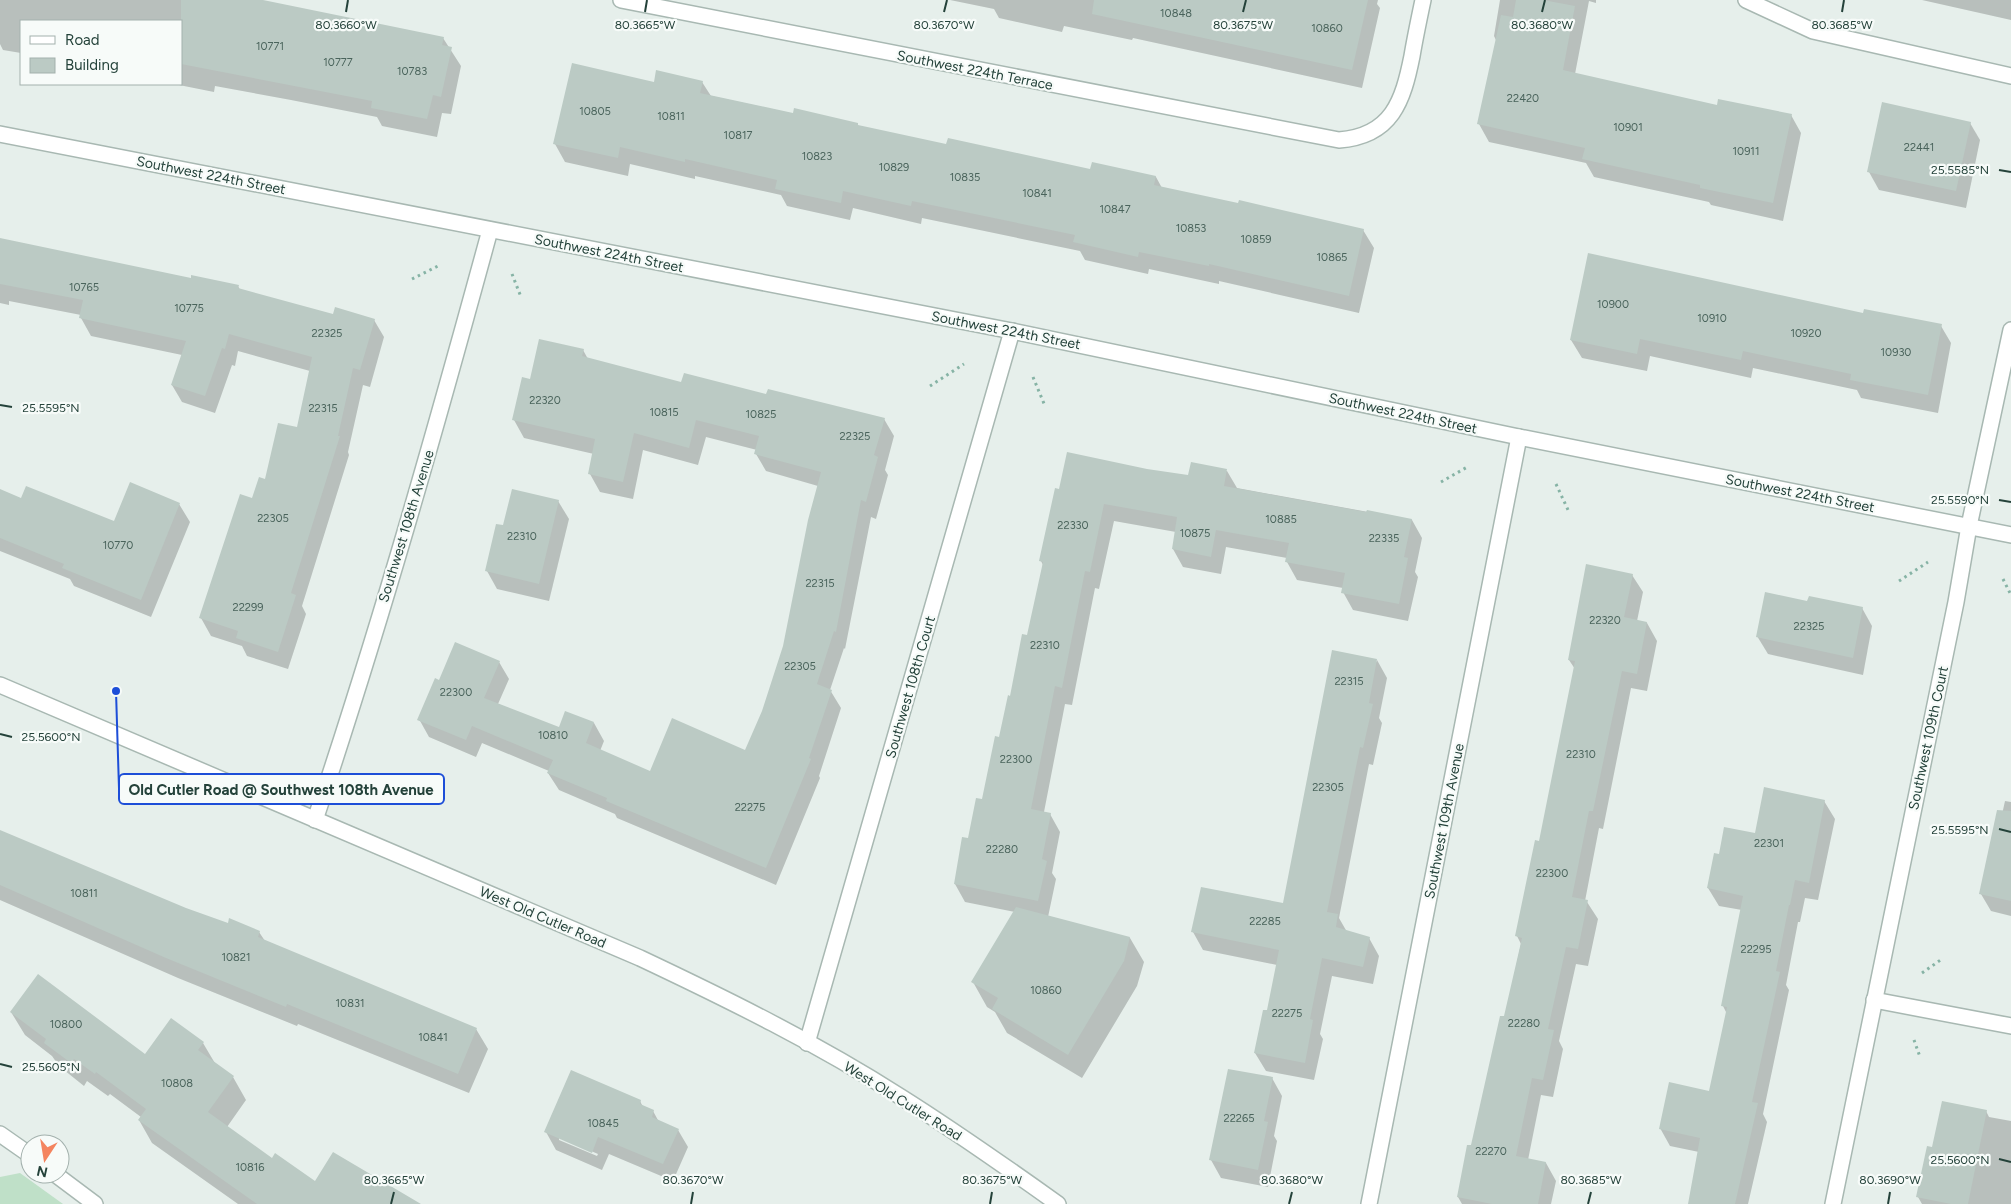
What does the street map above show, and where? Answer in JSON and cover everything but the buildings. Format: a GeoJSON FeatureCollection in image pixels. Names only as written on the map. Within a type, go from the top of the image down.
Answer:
{"type":"FeatureCollection","features":[{"type":"Feature","properties":{"kind":"street","name":"Southwest 224th Terrace"},"geometry":{"type":"LineString","coordinates":[[621,0],[1330,140],[1348,140],[1364,134],[1384,123],[1395,110],[1407,81],[1423,0]]}},
{"type":"Feature","properties":{"kind":"street"},"geometry":{"type":"LineString","coordinates":[[1746,0],[1813,31],[2011,76]]}},
{"type":"Feature","properties":{"kind":"street","name":"Southwest 224th Street"},"geometry":{"type":"LineString","coordinates":[[0,134],[1012,331],[1519,437],[2011,535]]}},
{"type":"Feature","properties":{"kind":"street","name":"Southwest 108th Avenue"},"geometry":{"type":"LineString","coordinates":[[315,820],[340,746],[419,485],[490,230]]}},
{"type":"Feature","properties":{"kind":"street","name":"Southwest 109th Court"},"geometry":{"type":"LineString","coordinates":[[1833,1204],[1952,621],[1969,526],[2011,330]]}},
{"type":"Feature","properties":{"kind":"street","name":"Southwest 108th Court"},"geometry":{"type":"LineString","coordinates":[[807,1042],[1012,331]]}},
{"type":"Feature","properties":{"kind":"street","name":"Southwest 109th Avenue"},"geometry":{"type":"LineString","coordinates":[[1369,1204],[1519,437]]}},
{"type":"Feature","properties":{"kind":"street","name":"West Old Cutler Road"},"geometry":{"type":"LineString","coordinates":[[0,685],[640,958],[714,993],[807,1042],[900,1096],[987,1153],[1058,1204]]}},
{"type":"Feature","properties":{"kind":"street"},"geometry":{"type":"LineString","coordinates":[[1874,1000],[2011,1026]]}},
{"type":"Feature","properties":{"kind":"street"},"geometry":{"type":"LineString","coordinates":[[0,1134],[20,1148]]}},
{"type":"Feature","properties":{"kind":"street"},"geometry":{"type":"LineString","coordinates":[[68,1184],[95,1204]]}},
{"type":"Feature","properties":{"kind":"path"},"geometry":{"type":"LineString","coordinates":[[412,279],[440,265]]}},
{"type":"Feature","properties":{"kind":"path"},"geometry":{"type":"LineString","coordinates":[[512,274],[521,297]]}},
{"type":"Feature","properties":{"kind":"path"},"geometry":{"type":"LineString","coordinates":[[930,386],[964,364]]}},
{"type":"Feature","properties":{"kind":"path"},"geometry":{"type":"LineString","coordinates":[[1033,378],[1044,406]]}},
{"type":"Feature","properties":{"kind":"path"},"geometry":{"type":"LineString","coordinates":[[1441,482],[1469,466]]}},
{"type":"Feature","properties":{"kind":"path"},"geometry":{"type":"LineString","coordinates":[[1556,484],[1569,512]]}},
{"type":"Feature","properties":{"kind":"path"},"geometry":{"type":"LineString","coordinates":[[1899,581],[1928,562]]}},
{"type":"Feature","properties":{"kind":"path"},"geometry":{"type":"LineString","coordinates":[[2003,579],[2011,595]]}},
{"type":"Feature","properties":{"kind":"path"},"geometry":{"type":"LineString","coordinates":[[1922,974],[1942,959]]}},
{"type":"Feature","properties":{"kind":"path"},"geometry":{"type":"LineString","coordinates":[[1914,1040],[1920,1057]]}},
{"type":"Feature","properties":{"kind":"green space"},"geometry":{"type":"Polygon","coordinates":[[[20,1173],[20,1184],[35,1184],[63,1204],[0,1204],[0,1177],[20,1173]]]}},
{"type":"Feature","properties":{"kind":"place","name":"Old Cutler Road @ Southwest 108th Avenue"},"geometry":{"type":"Point","coordinates":[116,691]}}]}
